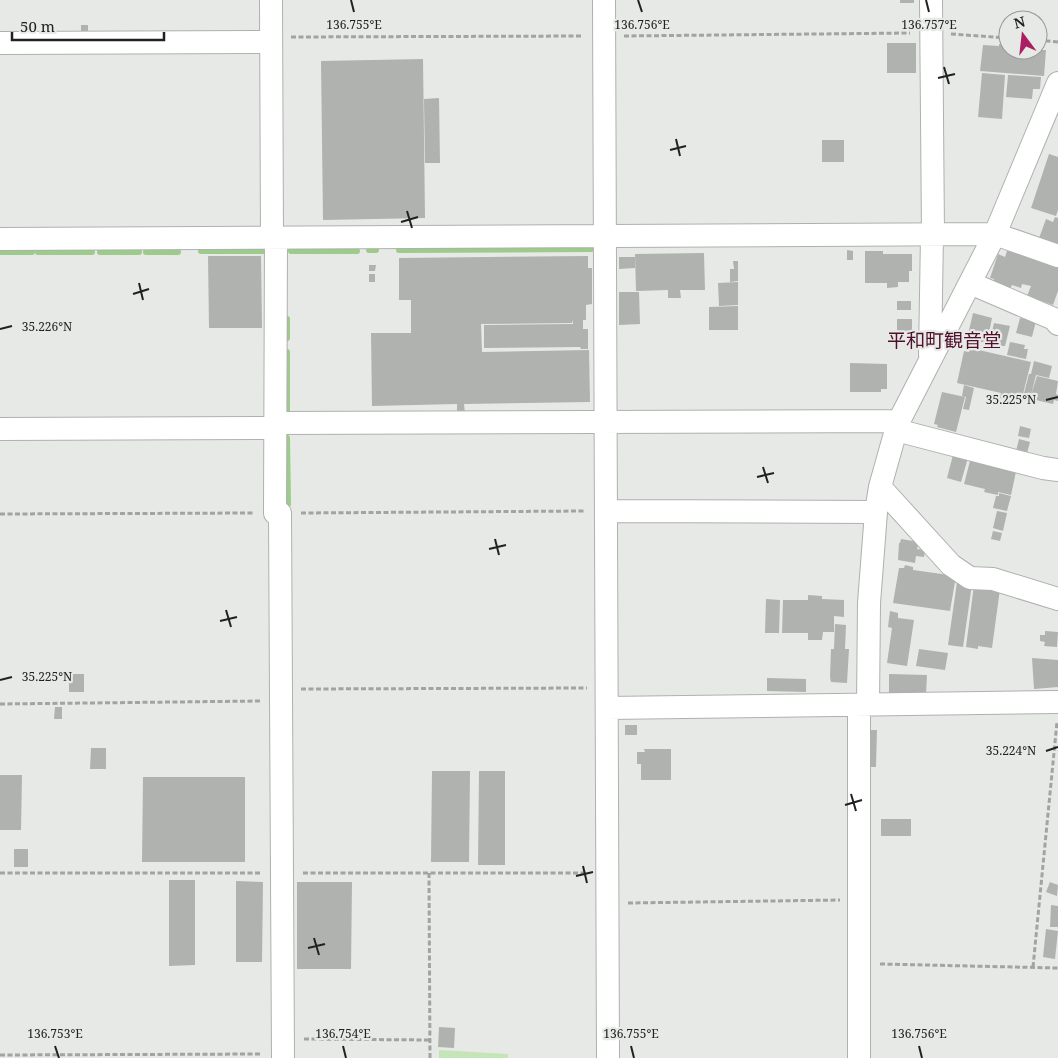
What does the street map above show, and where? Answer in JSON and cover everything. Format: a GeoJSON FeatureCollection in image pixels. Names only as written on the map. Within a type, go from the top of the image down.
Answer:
{"type":"FeatureCollection","features":[{"type":"Feature","properties":{"kind":"street"},"geometry":{"type":"LineString","coordinates":[[271,0],[275,425],[281,695],[283,1051]]}},
{"type":"Feature","properties":{"kind":"street"},"geometry":{"type":"LineString","coordinates":[[604,0],[608,1058]]}},
{"type":"Feature","properties":{"kind":"street"},"geometry":{"type":"LineString","coordinates":[[930,361],[932,234],[931,0]]}},
{"type":"Feature","properties":{"kind":"street"},"geometry":{"type":"LineString","coordinates":[[0,43],[271,39]]}},
{"type":"Feature","properties":{"kind":"street"},"geometry":{"type":"LineString","coordinates":[[859,1058],[859,900],[863,705],[868,603],[880,487],[897,425],[995,234],[1058,85]]}},
{"type":"Feature","properties":{"kind":"street"},"geometry":{"type":"LineString","coordinates":[[0,239],[995,234],[1058,256]]}},
{"type":"Feature","properties":{"kind":"street"},"geometry":{"type":"LineString","coordinates":[[970,283],[1054,318],[1058,324]]}},
{"type":"Feature","properties":{"kind":"street"},"geometry":{"type":"LineString","coordinates":[[0,429],[606,422],[897,425],[1043,468],[1058,470]]}},
{"type":"Feature","properties":{"kind":"street"},"geometry":{"type":"LineString","coordinates":[[880,487],[951,565],[970,578],[993,579],[1058,599]]}},
{"type":"Feature","properties":{"kind":"street"},"geometry":{"type":"LineString","coordinates":[[606,511],[876,512]]}},
{"type":"Feature","properties":{"kind":"street"},"geometry":{"type":"LineString","coordinates":[[607,698],[863,705],[1058,702]]}},
{"type":"Feature","properties":{"kind":"path"},"geometry":{"type":"LineString","coordinates":[[271,39],[932,33],[998,37]]}},
{"type":"Feature","properties":{"kind":"path"},"geometry":{"type":"LineString","coordinates":[[0,704],[281,695],[607,698]]}},
{"type":"Feature","properties":{"kind":"path"},"geometry":{"type":"LineString","coordinates":[[1033,967],[1058,716]]}},
{"type":"Feature","properties":{"kind":"path"},"geometry":{"type":"LineString","coordinates":[[429,873],[430,1058]]}},
{"type":"Feature","properties":{"kind":"path"},"geometry":{"type":"LineString","coordinates":[[608,903],[859,900]]}},
{"type":"Feature","properties":{"kind":"path"},"geometry":{"type":"LineString","coordinates":[[859,964],[1058,968]]}},
{"type":"Feature","properties":{"kind":"path"},"geometry":{"type":"LineString","coordinates":[[0,1055],[283,1051],[318,1038],[431,1040]]}},
{"type":"Feature","properties":{"kind":"green space"},"geometry":{"type":"Polygon","coordinates":[[[439,1050],[508,1054],[508,1058],[439,1058],[439,1050]]]}},
{"type":"Feature","properties":{"kind":"building"},"geometry":{"type":"Polygon","coordinates":[[[900,0],[914,0],[914,3],[900,3],[900,0]]]}},
{"type":"Feature","properties":{"kind":"building"},"geometry":{"type":"Polygon","coordinates":[[[81,25],[88,25],[88,33],[81,33],[81,25]]]}},
{"type":"Feature","properties":{"kind":"building"},"geometry":{"type":"Polygon","coordinates":[[[887,43],[916,43],[916,73],[887,73],[887,43]]]}},
{"type":"Feature","properties":{"kind":"building"},"geometry":{"type":"Polygon","coordinates":[[[983,45],[998,46],[998,60],[1045,60],[1044,76],[980,71],[983,45]]]}},
{"type":"Feature","properties":{"kind":"building"},"geometry":{"type":"Polygon","coordinates":[[[423,59],[425,218],[323,220],[321,61],[423,59]]]}},
{"type":"Feature","properties":{"kind":"building"},"geometry":{"type":"Polygon","coordinates":[[[982,73],[1005,75],[1002,119],[978,117],[982,73]]]}},
{"type":"Feature","properties":{"kind":"building"},"geometry":{"type":"Polygon","coordinates":[[[1008,75],[1041,77],[1040,89],[1033,89],[1032,99],[1006,97],[1008,75]]]}},
{"type":"Feature","properties":{"kind":"building"},"geometry":{"type":"Polygon","coordinates":[[[439,98],[440,163],[425,163],[424,99],[439,98]]]}},
{"type":"Feature","properties":{"kind":"building"},"geometry":{"type":"Polygon","coordinates":[[[822,140],[844,140],[844,162],[822,162],[822,140]]]}},
{"type":"Feature","properties":{"kind":"building"},"geometry":{"type":"Polygon","coordinates":[[[1049,154],[1058,157],[1058,210],[1056,216],[1031,208],[1049,154]]]}},
{"type":"Feature","properties":{"kind":"building"},"geometry":{"type":"Polygon","coordinates":[[[1055,217],[1058,218],[1058,247],[1038,241],[1046,219],[1053,222],[1055,217]]]}},
{"type":"Feature","properties":{"kind":"building"},"geometry":{"type":"Polygon","coordinates":[[[1008,248],[1058,265],[1058,291],[1053,305],[1027,296],[1031,286],[1022,284],[1021,288],[1012,285],[1010,289],[993,283],[994,279],[990,278],[998,254],[1005,257],[1008,248]]]}},
{"type":"Feature","properties":{"kind":"building"},"geometry":{"type":"Polygon","coordinates":[[[847,250],[853,251],[853,260],[847,260],[847,250]]]}},
{"type":"Feature","properties":{"kind":"building"},"geometry":{"type":"Polygon","coordinates":[[[865,251],[883,251],[883,254],[912,254],[912,271],[909,271],[909,282],[898,282],[898,287],[887,288],[887,283],[865,283],[865,251]]]}},
{"type":"Feature","properties":{"kind":"building"},"geometry":{"type":"Polygon","coordinates":[[[704,253],[705,290],[680,290],[681,298],[668,298],[668,290],[636,291],[635,254],[704,253]]]}},
{"type":"Feature","properties":{"kind":"building"},"geometry":{"type":"Polygon","coordinates":[[[208,256],[261,256],[262,328],[209,328],[208,256]]]}},
{"type":"Feature","properties":{"kind":"building"},"geometry":{"type":"Polygon","coordinates":[[[588,256],[588,268],[592,268],[592,304],[586,305],[586,320],[583,320],[583,329],[588,329],[588,349],[581,349],[580,347],[484,348],[484,325],[573,324],[573,320],[572,323],[481,324],[482,352],[589,350],[590,402],[464,404],[465,414],[457,414],[457,404],[372,406],[371,333],[411,333],[411,300],[399,300],[399,258],[588,256]]]}},
{"type":"Feature","properties":{"kind":"building"},"geometry":{"type":"Polygon","coordinates":[[[619,257],[635,257],[635,268],[619,269],[619,257]]]}},
{"type":"Feature","properties":{"kind":"building"},"geometry":{"type":"Polygon","coordinates":[[[733,261],[738,261],[738,281],[730,282],[730,269],[734,269],[733,261]]]}},
{"type":"Feature","properties":{"kind":"building"},"geometry":{"type":"Polygon","coordinates":[[[369,265],[376,265],[375,271],[369,271],[369,265]]]}},
{"type":"Feature","properties":{"kind":"building"},"geometry":{"type":"Polygon","coordinates":[[[369,274],[375,274],[375,282],[369,282],[369,274]]]}},
{"type":"Feature","properties":{"kind":"building"},"geometry":{"type":"Polygon","coordinates":[[[738,282],[738,305],[719,306],[718,283],[738,282]]]}},
{"type":"Feature","properties":{"kind":"building"},"geometry":{"type":"Polygon","coordinates":[[[619,292],[639,292],[640,324],[619,325],[619,292]]]}},
{"type":"Feature","properties":{"kind":"building"},"geometry":{"type":"Polygon","coordinates":[[[897,301],[911,301],[911,310],[897,310],[897,301]]]}},
{"type":"Feature","properties":{"kind":"building"},"geometry":{"type":"Polygon","coordinates":[[[738,306],[738,330],[709,330],[709,307],[738,306]]]}},
{"type":"Feature","properties":{"kind":"building"},"geometry":{"type":"Polygon","coordinates":[[[973,313],[992,318],[987,343],[967,339],[973,313]]]}},
{"type":"Feature","properties":{"kind":"building"},"geometry":{"type":"Polygon","coordinates":[[[1020,318],[1036,321],[1032,337],[1016,333],[1020,318]]]}},
{"type":"Feature","properties":{"kind":"building"},"geometry":{"type":"Polygon","coordinates":[[[897,319],[912,319],[912,334],[897,333],[897,319]]]}},
{"type":"Feature","properties":{"kind":"building"},"geometry":{"type":"Polygon","coordinates":[[[994,323],[1010,326],[1005,346],[1002,346],[1002,349],[991,347],[992,343],[989,343],[994,323]]]}},
{"type":"Feature","properties":{"kind":"building"},"geometry":{"type":"Polygon","coordinates":[[[960,331],[965,332],[963,342],[957,341],[960,331]]]}},
{"type":"Feature","properties":{"kind":"building"},"geometry":{"type":"Polygon","coordinates":[[[1010,342],[1025,345],[1024,349],[1028,349],[1026,359],[1007,355],[1010,342]]]}},
{"type":"Feature","properties":{"kind":"building"},"geometry":{"type":"Polygon","coordinates":[[[970,348],[1031,362],[1022,398],[1011,395],[1010,401],[1000,398],[1001,393],[957,383],[964,351],[969,352],[970,348]]]}},
{"type":"Feature","properties":{"kind":"building"},"geometry":{"type":"Polygon","coordinates":[[[1034,361],[1052,366],[1049,378],[1036,375],[1031,395],[1037,376],[1058,381],[1056,394],[1058,395],[1058,401],[1054,400],[1053,404],[1023,397],[1034,361]]]}},
{"type":"Feature","properties":{"kind":"building"},"geometry":{"type":"Polygon","coordinates":[[[850,363],[887,364],[887,389],[881,389],[881,392],[850,392],[850,363]]]}},
{"type":"Feature","properties":{"kind":"building"},"geometry":{"type":"Polygon","coordinates":[[[964,385],[974,388],[969,410],[963,409],[966,397],[962,396],[964,385]]]}},
{"type":"Feature","properties":{"kind":"building"},"geometry":{"type":"Polygon","coordinates":[[[942,392],[965,397],[956,432],[937,427],[938,425],[934,424],[942,392]]]}},
{"type":"Feature","properties":{"kind":"building"},"geometry":{"type":"Polygon","coordinates":[[[1020,426],[1031,429],[1029,438],[1018,436],[1020,426]]]}},
{"type":"Feature","properties":{"kind":"building"},"geometry":{"type":"Polygon","coordinates":[[[1019,439],[1030,442],[1027,453],[1016,451],[1019,439]]]}},
{"type":"Feature","properties":{"kind":"building"},"geometry":{"type":"Polygon","coordinates":[[[953,455],[968,458],[961,482],[947,478],[953,455]]]}},
{"type":"Feature","properties":{"kind":"building"},"geometry":{"type":"Polygon","coordinates":[[[971,457],[1017,467],[1011,495],[998,492],[998,495],[984,492],[985,489],[964,484],[971,457]]]}},
{"type":"Feature","properties":{"kind":"building"},"geometry":{"type":"Polygon","coordinates":[[[999,493],[1011,496],[1007,511],[993,508],[996,496],[999,496],[999,493]]]}},
{"type":"Feature","properties":{"kind":"building"},"geometry":{"type":"Polygon","coordinates":[[[997,511],[1007,513],[1003,531],[993,528],[997,511]]]}},
{"type":"Feature","properties":{"kind":"building"},"geometry":{"type":"Polygon","coordinates":[[[993,531],[1002,533],[1000,541],[991,539],[993,531]]]}},
{"type":"Feature","properties":{"kind":"building"},"geometry":{"type":"Polygon","coordinates":[[[901,539],[919,542],[917,549],[925,550],[924,557],[916,556],[915,563],[898,560],[901,539]]]}},
{"type":"Feature","properties":{"kind":"building"},"geometry":{"type":"Polygon","coordinates":[[[905,565],[913,567],[913,570],[956,576],[950,611],[893,603],[899,568],[904,568],[905,565]]]}},
{"type":"Feature","properties":{"kind":"building"},"geometry":{"type":"Polygon","coordinates":[[[957,582],[972,584],[963,647],[948,645],[957,582]]]}},
{"type":"Feature","properties":{"kind":"building"},"geometry":{"type":"Polygon","coordinates":[[[974,585],[1000,589],[992,648],[978,646],[978,649],[966,647],[974,585]]]}},
{"type":"Feature","properties":{"kind":"building"},"geometry":{"type":"Polygon","coordinates":[[[808,595],[822,596],[822,599],[844,600],[844,617],[834,616],[834,632],[823,632],[822,640],[808,640],[808,633],[782,633],[783,600],[808,600],[808,595]]]}},
{"type":"Feature","properties":{"kind":"building"},"geometry":{"type":"Polygon","coordinates":[[[766,599],[780,600],[779,633],[765,633],[766,599]]]}},
{"type":"Feature","properties":{"kind":"building"},"geometry":{"type":"Polygon","coordinates":[[[890,611],[898,613],[898,618],[914,620],[907,666],[887,663],[892,628],[888,627],[890,611]]]}},
{"type":"Feature","properties":{"kind":"building"},"geometry":{"type":"Polygon","coordinates":[[[835,624],[846,625],[845,649],[849,649],[847,683],[831,682],[831,649],[834,649],[835,624]]]}},
{"type":"Feature","properties":{"kind":"building"},"geometry":{"type":"Polygon","coordinates":[[[1045,631],[1058,632],[1057,647],[1044,646],[1045,642],[1040,641],[1040,635],[1045,635],[1045,631]]]}},
{"type":"Feature","properties":{"kind":"building"},"geometry":{"type":"Polygon","coordinates":[[[919,649],[948,653],[945,670],[916,666],[919,649]]]}},
{"type":"Feature","properties":{"kind":"building"},"geometry":{"type":"Polygon","coordinates":[[[1032,658],[1058,660],[1058,687],[1034,689],[1032,658]]]}},
{"type":"Feature","properties":{"kind":"building"},"geometry":{"type":"Polygon","coordinates":[[[69,674],[84,674],[84,692],[69,692],[69,674]]]}},
{"type":"Feature","properties":{"kind":"building"},"geometry":{"type":"Polygon","coordinates":[[[889,674],[927,675],[926,694],[889,693],[889,674]]]}},
{"type":"Feature","properties":{"kind":"building"},"geometry":{"type":"Polygon","coordinates":[[[767,678],[806,679],[806,692],[767,691],[767,678]]]}},
{"type":"Feature","properties":{"kind":"building"},"geometry":{"type":"Polygon","coordinates":[[[55,707],[62,707],[62,719],[54,719],[55,707]]]}},
{"type":"Feature","properties":{"kind":"building"},"geometry":{"type":"Polygon","coordinates":[[[625,725],[637,725],[637,735],[625,735],[625,725]]]}},
{"type":"Feature","properties":{"kind":"building"},"geometry":{"type":"Polygon","coordinates":[[[869,730],[877,730],[876,767],[869,767],[869,730]]]}},
{"type":"Feature","properties":{"kind":"building"},"geometry":{"type":"Polygon","coordinates":[[[91,748],[106,748],[106,769],[90,769],[91,748]]]}},
{"type":"Feature","properties":{"kind":"building"},"geometry":{"type":"Polygon","coordinates":[[[644,749],[671,749],[671,780],[641,780],[641,764],[637,764],[637,752],[645,752],[644,749]]]}},
{"type":"Feature","properties":{"kind":"building"},"geometry":{"type":"Polygon","coordinates":[[[432,771],[470,771],[469,862],[431,862],[432,771]]]}},
{"type":"Feature","properties":{"kind":"building"},"geometry":{"type":"Polygon","coordinates":[[[479,771],[505,771],[505,865],[478,865],[479,771]]]}},
{"type":"Feature","properties":{"kind":"building"},"geometry":{"type":"Polygon","coordinates":[[[0,775],[22,775],[21,830],[0,830],[0,775]]]}},
{"type":"Feature","properties":{"kind":"building"},"geometry":{"type":"Polygon","coordinates":[[[143,777],[245,777],[245,862],[142,862],[143,777]]]}},
{"type":"Feature","properties":{"kind":"building"},"geometry":{"type":"Polygon","coordinates":[[[881,819],[911,819],[911,836],[881,836],[881,819]]]}},
{"type":"Feature","properties":{"kind":"building"},"geometry":{"type":"Polygon","coordinates":[[[14,849],[28,849],[28,867],[14,867],[14,849]]]}},
{"type":"Feature","properties":{"kind":"building"},"geometry":{"type":"Polygon","coordinates":[[[169,880],[195,880],[195,965],[169,966],[169,880]]]}},
{"type":"Feature","properties":{"kind":"building"},"geometry":{"type":"Polygon","coordinates":[[[236,881],[263,882],[262,962],[236,962],[236,881]]]}},
{"type":"Feature","properties":{"kind":"building"},"geometry":{"type":"Polygon","coordinates":[[[297,882],[352,882],[351,969],[297,969],[297,882]]]}},
{"type":"Feature","properties":{"kind":"building"},"geometry":{"type":"Polygon","coordinates":[[[1050,882],[1058,885],[1057,896],[1046,892],[1050,882]]]}},
{"type":"Feature","properties":{"kind":"building"},"geometry":{"type":"Polygon","coordinates":[[[1051,905],[1058,906],[1058,927],[1050,927],[1051,905]]]}},
{"type":"Feature","properties":{"kind":"building"},"geometry":{"type":"Polygon","coordinates":[[[1046,929],[1058,931],[1055,959],[1043,957],[1046,929]]]}},
{"type":"Feature","properties":{"kind":"building"},"geometry":{"type":"Polygon","coordinates":[[[439,1027],[455,1028],[454,1048],[438,1047],[439,1027]]]}},
{"type":"Feature","properties":{"kind":"waterway"},"geometry":{"type":"LineString","coordinates":[[399,250],[591,249]]}},
{"type":"Feature","properties":{"kind":"waterway"},"geometry":{"type":"LineString","coordinates":[[369,250],[376,250]]}},
{"type":"Feature","properties":{"kind":"waterway"},"geometry":{"type":"LineString","coordinates":[[201,251],[263,251]]}},
{"type":"Feature","properties":{"kind":"waterway"},"geometry":{"type":"LineString","coordinates":[[291,251],[357,251]]}},
{"type":"Feature","properties":{"kind":"waterway"},"geometry":{"type":"LineString","coordinates":[[0,252],[32,252]]}},
{"type":"Feature","properties":{"kind":"waterway"},"geometry":{"type":"LineString","coordinates":[[38,252],[92,252]]}},
{"type":"Feature","properties":{"kind":"waterway"},"geometry":{"type":"LineString","coordinates":[[100,252],[139,252]]}},
{"type":"Feature","properties":{"kind":"waterway"},"geometry":{"type":"LineString","coordinates":[[146,252],[178,252]]}},
{"type":"Feature","properties":{"kind":"waterway"},"geometry":{"type":"LineString","coordinates":[[287,319],[287,338]]}},
{"type":"Feature","properties":{"kind":"waterway"},"geometry":{"type":"LineString","coordinates":[[287,352],[287,419]]}},
{"type":"Feature","properties":{"kind":"waterway"},"geometry":{"type":"LineString","coordinates":[[287,438],[288,504]]}},
{"type":"Feature","properties":{"kind":"district","name":"平和町観音堂"},"geometry":{"type":"Point","coordinates":[944,340]}}]}
